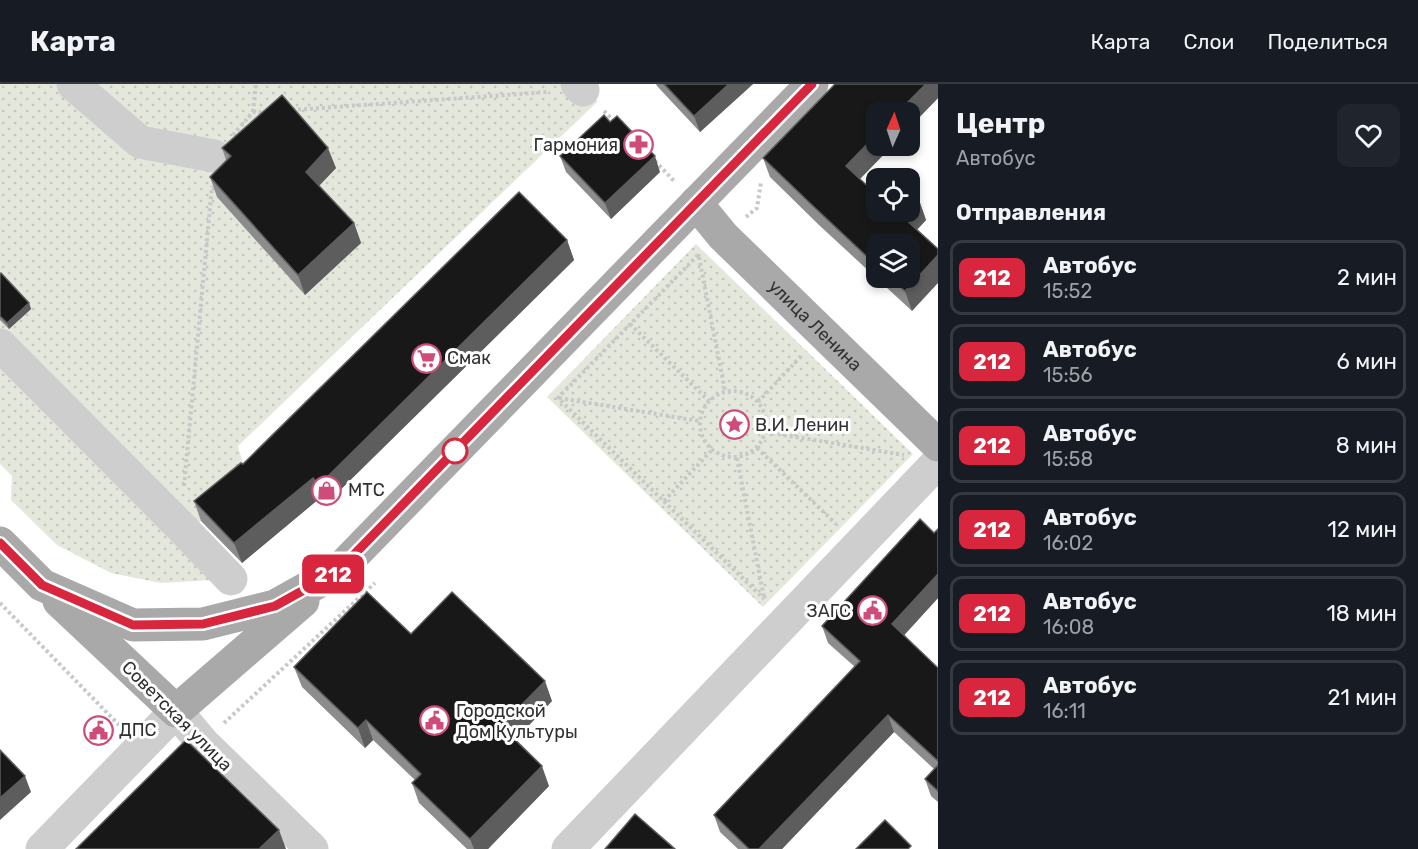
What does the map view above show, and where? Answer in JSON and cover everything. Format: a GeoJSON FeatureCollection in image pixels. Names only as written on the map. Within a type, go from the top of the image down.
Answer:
{"type":"FeatureCollection","features":[{"type":"Feature","properties":{"kind":"main road"},"geometry":{"type":"LineString","coordinates":[[176,711],[338,571],[812,84]]}},
{"type":"Feature","properties":{"kind":"main road","name":"улица Ленина"},"geometry":{"type":"LineString","coordinates":[[696,202],[723,236],[938,445]]}},
{"type":"Feature","properties":{"kind":"main road","name":"Советская улица"},"geometry":{"type":"LineString","coordinates":[[0,543],[176,711]]}},
{"type":"Feature","properties":{"kind":"main road","name":"Советская улица"},"geometry":{"type":"LineString","coordinates":[[42,585],[133,625],[203,624],[275,606],[338,571]]}},
{"type":"Feature","properties":{"kind":"street"},"geometry":{"type":"LineString","coordinates":[[73,84],[140,142],[214,156]]}},
{"type":"Feature","properties":{"kind":"street"},"geometry":{"type":"LineString","coordinates":[[0,345],[231,579]]}},
{"type":"Feature","properties":{"kind":"street"},"geometry":{"type":"LineString","coordinates":[[568,849],[938,462]]}},
{"type":"Feature","properties":{"kind":"street"},"geometry":{"type":"LineString","coordinates":[[42,849],[176,711]]}},
{"type":"Feature","properties":{"kind":"street","name":"Советская улица"},"geometry":{"type":"LineString","coordinates":[[176,711],[203,743],[312,849]]}},
{"type":"Feature","properties":{"kind":"path"},"geometry":{"type":"LineString","coordinates":[[180,526],[214,156],[254,112],[256,84]]}},
{"type":"Feature","properties":{"kind":"path"},"geometry":{"type":"LineString","coordinates":[[289,110],[580,87],[615,122]]}},
{"type":"Feature","properties":{"kind":"path"},"geometry":{"type":"LineString","coordinates":[[254,112],[277,111]]}},
{"type":"Feature","properties":{"kind":"path"},"geometry":{"type":"LineString","coordinates":[[648,155],[696,202]]}},
{"type":"Feature","properties":{"kind":"path"},"geometry":{"type":"LineString","coordinates":[[698,254],[706,262]]}},
{"type":"Feature","properties":{"kind":"path"},"geometry":{"type":"LineString","coordinates":[[558,398],[698,254]]}},
{"type":"Feature","properties":{"kind":"path"},"geometry":{"type":"LineString","coordinates":[[698,254],[725,392]]}},
{"type":"Feature","properties":{"kind":"path"},"geometry":{"type":"LineString","coordinates":[[630,324],[709,401]]}},
{"type":"Feature","properties":{"kind":"path"},"geometry":{"type":"LineString","coordinates":[[758,402],[802,355]]}},
{"type":"Feature","properties":{"kind":"path"},"geometry":{"type":"LineString","coordinates":[[725,392],[743,392],[758,402],[765,416],[766,432],[757,448],[737,458],[724,457],[711,451],[702,437],[699,421],[702,410],[709,401],[725,392]]}},
{"type":"Feature","properties":{"kind":"path"},"geometry":{"type":"LineString","coordinates":[[558,398],[699,421]]}},
{"type":"Feature","properties":{"kind":"path"},"geometry":{"type":"LineString","coordinates":[[558,398],[764,599]]}},
{"type":"Feature","properties":{"kind":"path"},"geometry":{"type":"LineString","coordinates":[[766,432],[905,455]]}},
{"type":"Feature","properties":{"kind":"path"},"geometry":{"type":"LineString","coordinates":[[896,447],[905,455]]}},
{"type":"Feature","properties":{"kind":"path"},"geometry":{"type":"LineString","coordinates":[[757,448],[836,525],[844,517]]}},
{"type":"Feature","properties":{"kind":"path"},"geometry":{"type":"LineString","coordinates":[[664,501],[711,451]]}},
{"type":"Feature","properties":{"kind":"path"},"geometry":{"type":"LineString","coordinates":[[897,463],[905,455]]}},
{"type":"Feature","properties":{"kind":"path"},"geometry":{"type":"LineString","coordinates":[[737,458],[764,599]]}},
{"type":"Feature","properties":{"kind":"path"},"geometry":{"type":"LineString","coordinates":[[764,599],[772,590]]}},
{"type":"Feature","properties":{"kind":"shaded area"},"geometry":{"type":"Polygon","coordinates":[[[0,84],[580,84],[583,90],[598,101],[238,446],[248,482],[196,525],[231,579],[161,583],[111,573],[57,545],[11,500],[12,476],[0,464],[0,84]]]}},
{"type":"Feature","properties":{"kind":"shaded area"},"geometry":{"type":"Polygon","coordinates":[[[696,244],[913,454],[763,607],[547,397],[696,244]]]}},
{"type":"Feature","properties":{"kind":"building"},"geometry":{"type":"Polygon","coordinates":[[[664,84],[729,84],[694,116],[664,84]]]}},
{"type":"Feature","properties":{"kind":"building"},"geometry":{"type":"Polygon","coordinates":[[[835,84],[926,84],[908,102],[866,102],[866,145],[846,166],[866,185],[866,222],[908,222],[938,249],[938,255],[920,275],[920,234],[866,234],[866,256],[763,158],[835,84]]]}},
{"type":"Feature","properties":{"kind":"building"},"geometry":{"type":"Polygon","coordinates":[[[282,95],[328,148],[306,172],[354,223],[298,275],[210,177],[231,156],[222,148],[282,95]]]}},
{"type":"Feature","properties":{"kind":"building"},"geometry":{"type":"Polygon","coordinates":[[[604,115],[610,122],[617,116],[655,156],[605,203],[560,156],[604,115]]]}},
{"type":"Feature","properties":{"kind":"building"},"geometry":{"type":"Polygon","coordinates":[[[519,192],[567,240],[319,485],[313,478],[234,543],[194,501],[241,463],[243,464],[519,192]]]}},
{"type":"Feature","properties":{"kind":"building"},"geometry":{"type":"Polygon","coordinates":[[[1,273],[29,303],[7,323],[0,316],[1,273]]]}},
{"type":"Feature","properties":{"kind":"building"},"geometry":{"type":"Polygon","coordinates":[[[920,519],[934,533],[938,529],[938,574],[892,624],[938,668],[938,761],[888,715],[759,849],[749,849],[714,815],[860,661],[822,626],[920,519]]]}},
{"type":"Feature","properties":{"kind":"building","name":"Городской Дом Культуры"},"geometry":{"type":"Polygon","coordinates":[[[367,592],[411,634],[452,592],[545,681],[501,726],[542,766],[470,839],[412,783],[421,774],[366,720],[358,728],[294,667],[367,592]]]}},
{"type":"Feature","properties":{"kind":"building"},"geometry":{"type":"Polygon","coordinates":[[[186,740],[279,830],[259,849],[76,849],[186,740]]]}},
{"type":"Feature","properties":{"kind":"building"},"geometry":{"type":"Polygon","coordinates":[[[0,750],[25,776],[0,798],[0,750]]]}},
{"type":"Feature","properties":{"kind":"building"},"geometry":{"type":"Polygon","coordinates":[[[938,765],[938,791],[925,779],[938,765]]]}},
{"type":"Feature","properties":{"kind":"building"},"geometry":{"type":"Polygon","coordinates":[[[635,814],[675,849],[605,849],[635,814]]]}},
{"type":"Feature","properties":{"kind":"building"},"geometry":{"type":"Polygon","coordinates":[[[885,820],[911,846],[908,849],[856,849],[885,820]]]}},
{"type":"Feature","properties":{"kind":"bus line","name":"212"},"geometry":{"type":"LineString","coordinates":[[0,543],[42,585],[133,625],[203,624],[275,606],[338,571],[812,84]]}},
{"type":"Feature","properties":{"kind":"place","name":"Гармония"},"geometry":{"type":"Point","coordinates":[639,145]}},
{"type":"Feature","properties":{"kind":"place","name":"Смак"},"geometry":{"type":"Point","coordinates":[426,358]}},
{"type":"Feature","properties":{"kind":"place","name":"В.И. Ленин"},"geometry":{"type":"Point","coordinates":[734,425]}},
{"type":"Feature","properties":{"kind":"place","name":"МТС"},"geometry":{"type":"Point","coordinates":[327,490]}},
{"type":"Feature","properties":{"kind":"place","name":"ЗАГС"},"geometry":{"type":"Point","coordinates":[872,611]}},
{"type":"Feature","properties":{"kind":"place","name":"Городской Дом Культуры"},"geometry":{"type":"Point","coordinates":[435,721]}},
{"type":"Feature","properties":{"kind":"place","name":"ДПС"},"geometry":{"type":"Point","coordinates":[98,730]}}]}
